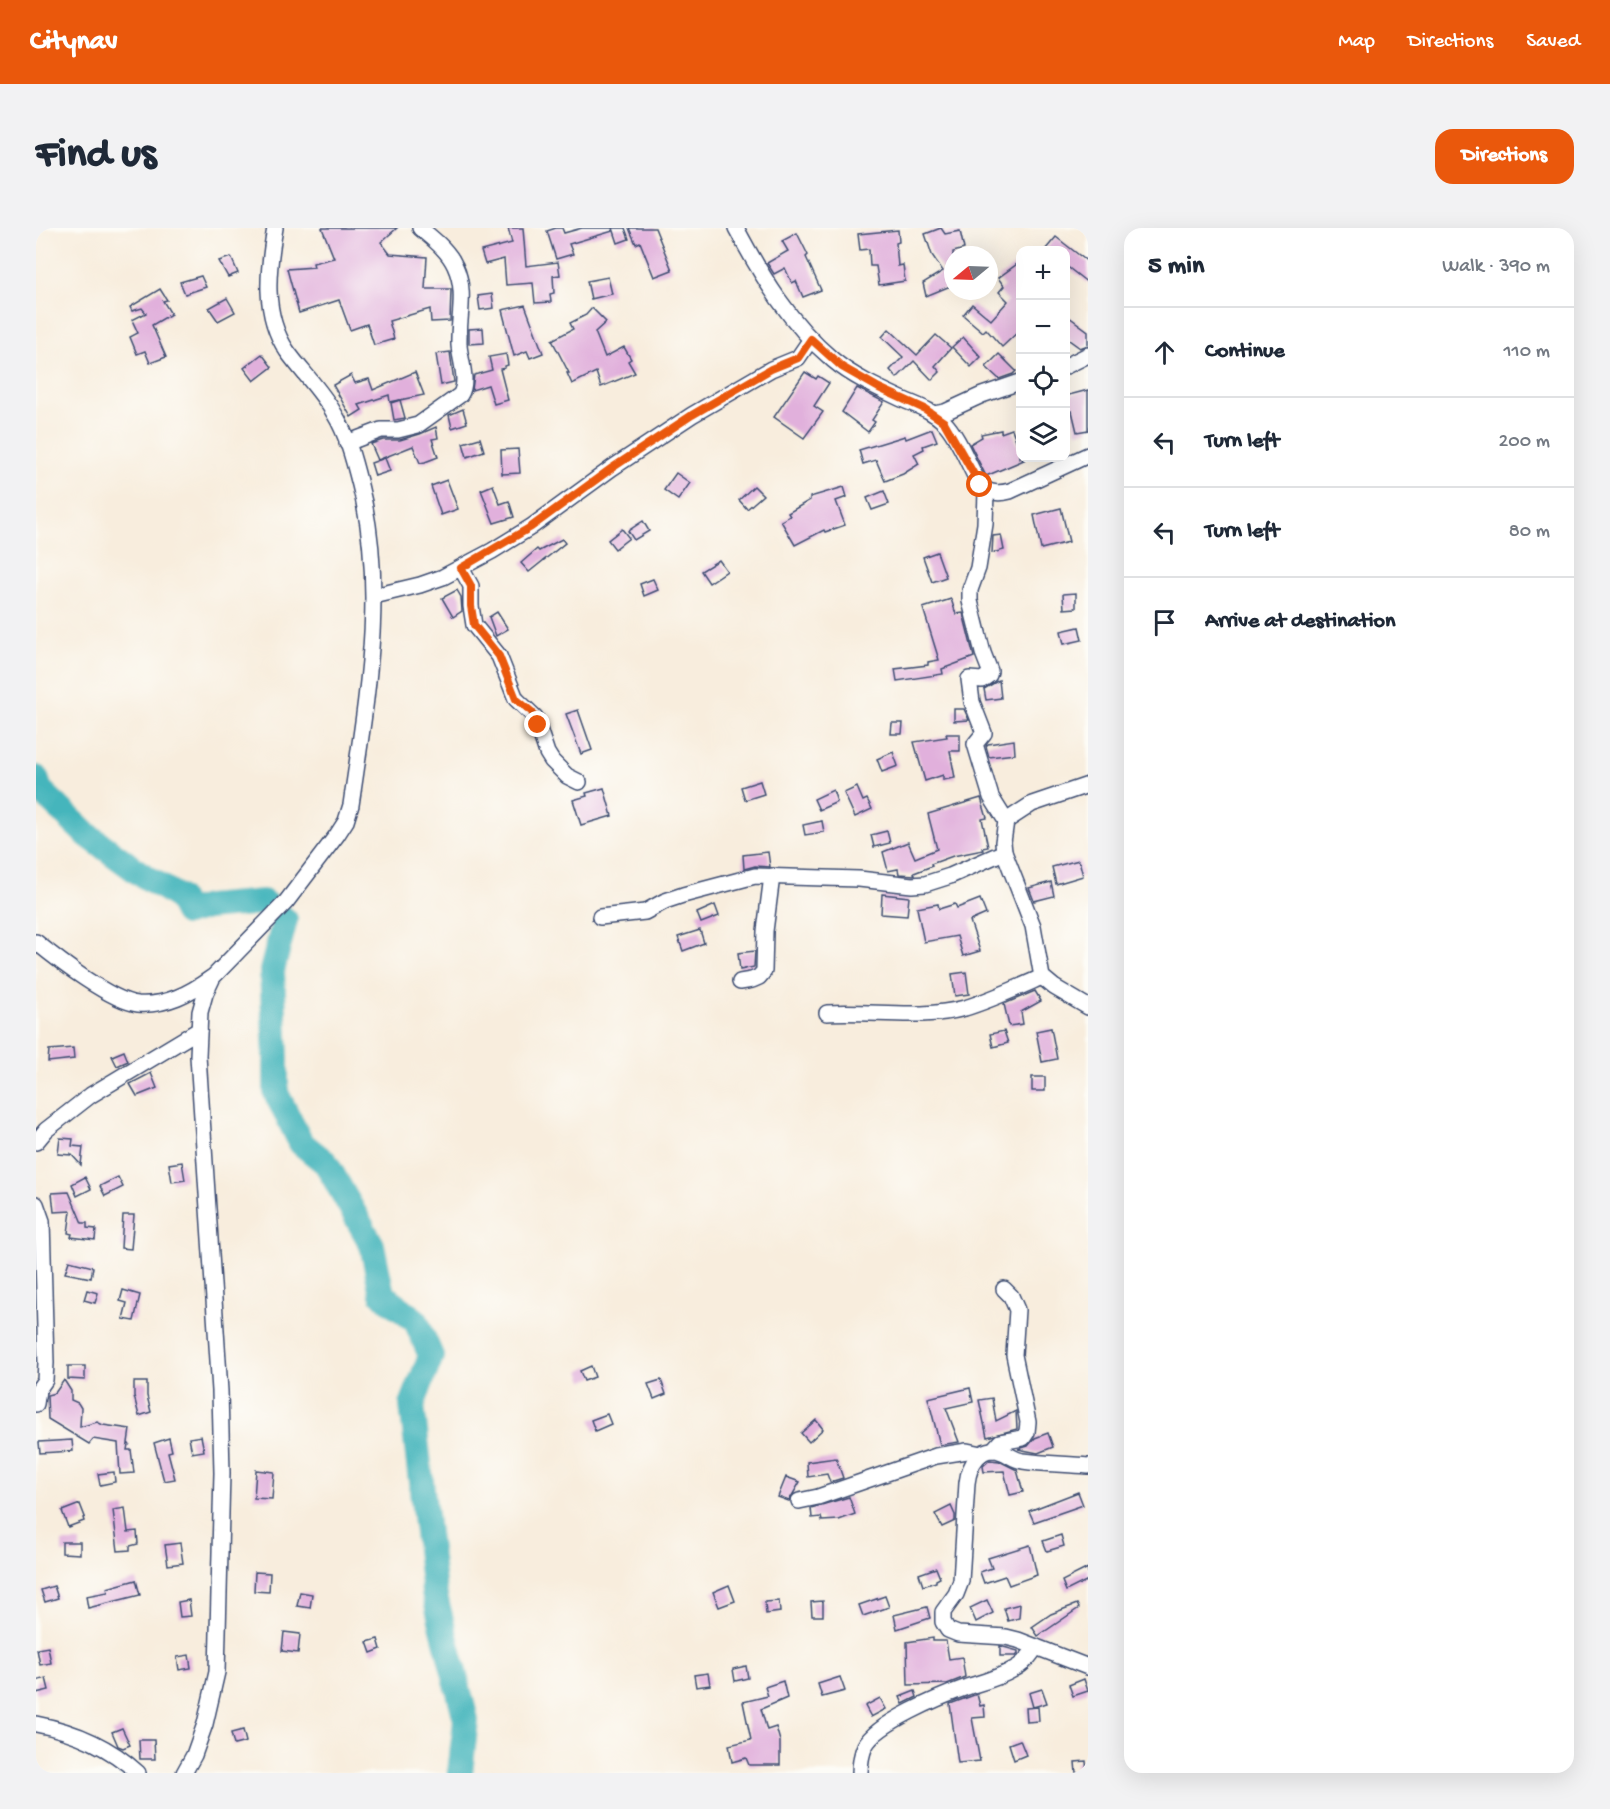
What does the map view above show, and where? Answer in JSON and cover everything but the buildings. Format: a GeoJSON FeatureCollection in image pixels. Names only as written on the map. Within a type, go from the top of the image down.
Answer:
{"type":"FeatureCollection","features":[{"type":"Feature","properties":{"kind":"street"},"geometry":{"type":"LineString","coordinates":[[36,942],[58,959],[119,997],[138,1004],[162,1002],[181,997],[213,977],[286,902],[346,821],[351,805],[366,701],[374,596],[364,506],[347,443],[330,406],[279,337],[267,280],[276,228]]}},
{"type":"Feature","properties":{"kind":"street"},"geometry":{"type":"LineString","coordinates":[[347,443],[381,430],[398,430],[418,425],[463,391],[464,381],[459,342],[462,301],[459,275],[450,256],[420,228]]}},
{"type":"Feature","properties":{"kind":"street"},"geometry":{"type":"LineString","coordinates":[[736,228],[772,290],[790,316],[811,339],[842,367],[879,388],[934,414],[944,422],[980,485],[986,490],[1002,493],[1010,491],[1088,455]]}},
{"type":"Feature","properties":{"kind":"street"},"geometry":{"type":"LineString","coordinates":[[374,596],[420,585],[461,568],[531,527],[612,468],[692,415],[771,369],[798,358],[811,339]]}},
{"type":"Feature","properties":{"kind":"street"},"geometry":{"type":"LineString","coordinates":[[1070,364],[1088,355]]}},
{"type":"Feature","properties":{"kind":"street"},"geometry":{"type":"LineString","coordinates":[[934,414],[945,412],[982,394],[1016,382]]}},
{"type":"Feature","properties":{"kind":"street"},"geometry":{"type":"LineString","coordinates":[[986,490],[985,524],[978,568],[970,590],[970,601],[990,671],[989,675],[982,680],[969,679],[972,702],[984,733],[975,744],[991,798],[1006,821],[1004,852],[1033,926],[1042,977],[1054,987],[1088,1006]]}},
{"type":"Feature","properties":{"kind":"street"},"geometry":{"type":"LineString","coordinates":[[461,568],[471,586],[474,625],[499,656],[516,699],[535,717],[552,761],[567,776],[579,782]]}},
{"type":"Feature","properties":{"kind":"street"},"geometry":{"type":"LineString","coordinates":[[1006,821],[1032,804],[1088,785]]}},
{"type":"Feature","properties":{"kind":"street"},"geometry":{"type":"LineString","coordinates":[[600,917],[645,912],[665,901],[744,878],[772,876],[873,879],[912,885],[925,884],[950,876],[1004,852]]}},
{"type":"Feature","properties":{"kind":"street"},"geometry":{"type":"LineString","coordinates":[[740,982],[759,977],[764,971],[765,931],[772,876]]}},
{"type":"Feature","properties":{"kind":"street"},"geometry":{"type":"LineString","coordinates":[[184,1773],[194,1755],[205,1724],[217,1672],[222,1473],[220,1391],[200,1086],[199,1030],[205,994],[213,977]]}},
{"type":"Feature","properties":{"kind":"street"},"geometry":{"type":"LineString","coordinates":[[827,1013],[888,1014],[948,1011],[965,1008],[1042,977]]}},
{"type":"Feature","properties":{"kind":"street"},"geometry":{"type":"LineString","coordinates":[[36,1142],[46,1130],[90,1095],[199,1030]]}},
{"type":"Feature","properties":{"kind":"street"},"geometry":{"type":"LineString","coordinates":[[36,1204],[42,1221],[39,1311],[46,1363],[45,1380],[38,1390],[36,1404]]}},
{"type":"Feature","properties":{"kind":"street"},"geometry":{"type":"LineString","coordinates":[[1004,1290],[1011,1296],[1017,1310],[1014,1355],[1028,1422],[1027,1432],[1023,1438],[1000,1442],[974,1460],[968,1475],[962,1581],[943,1612],[943,1622],[948,1630],[958,1634],[1006,1637],[1088,1667]]}},
{"type":"Feature","properties":{"kind":"street"},"geometry":{"type":"LineString","coordinates":[[799,1501],[818,1497],[936,1456],[967,1451],[1005,1453],[1016,1460],[1088,1466]]}},
{"type":"Feature","properties":{"kind":"street"},"geometry":{"type":"LineString","coordinates":[[860,1773],[860,1761],[865,1745],[878,1730],[949,1694],[1008,1673],[1026,1660],[1036,1647]]}},
{"type":"Feature","properties":{"kind":"street"},"geometry":{"type":"LineString","coordinates":[[36,1724],[82,1737],[108,1751],[138,1773]]}},
{"type":"Feature","properties":{"kind":"waterway"},"geometry":{"type":"LineString","coordinates":[[36,778],[40,790],[85,833],[138,872],[178,897],[186,913],[207,907],[263,902],[285,920],[272,971],[276,1093],[301,1143],[326,1163],[372,1245],[382,1294],[416,1321],[431,1356],[412,1405],[434,1592],[466,1720],[460,1773]]}},
{"type":"Feature","properties":{"kind":"route"},"geometry":{"type":"LineString","coordinates":[[538,725],[532,712],[516,699],[499,656],[474,625],[471,586],[461,568],[531,527],[669,429],[771,369],[798,358],[811,339],[842,367],[879,388],[925,409],[944,422],[980,485]]}}]}
